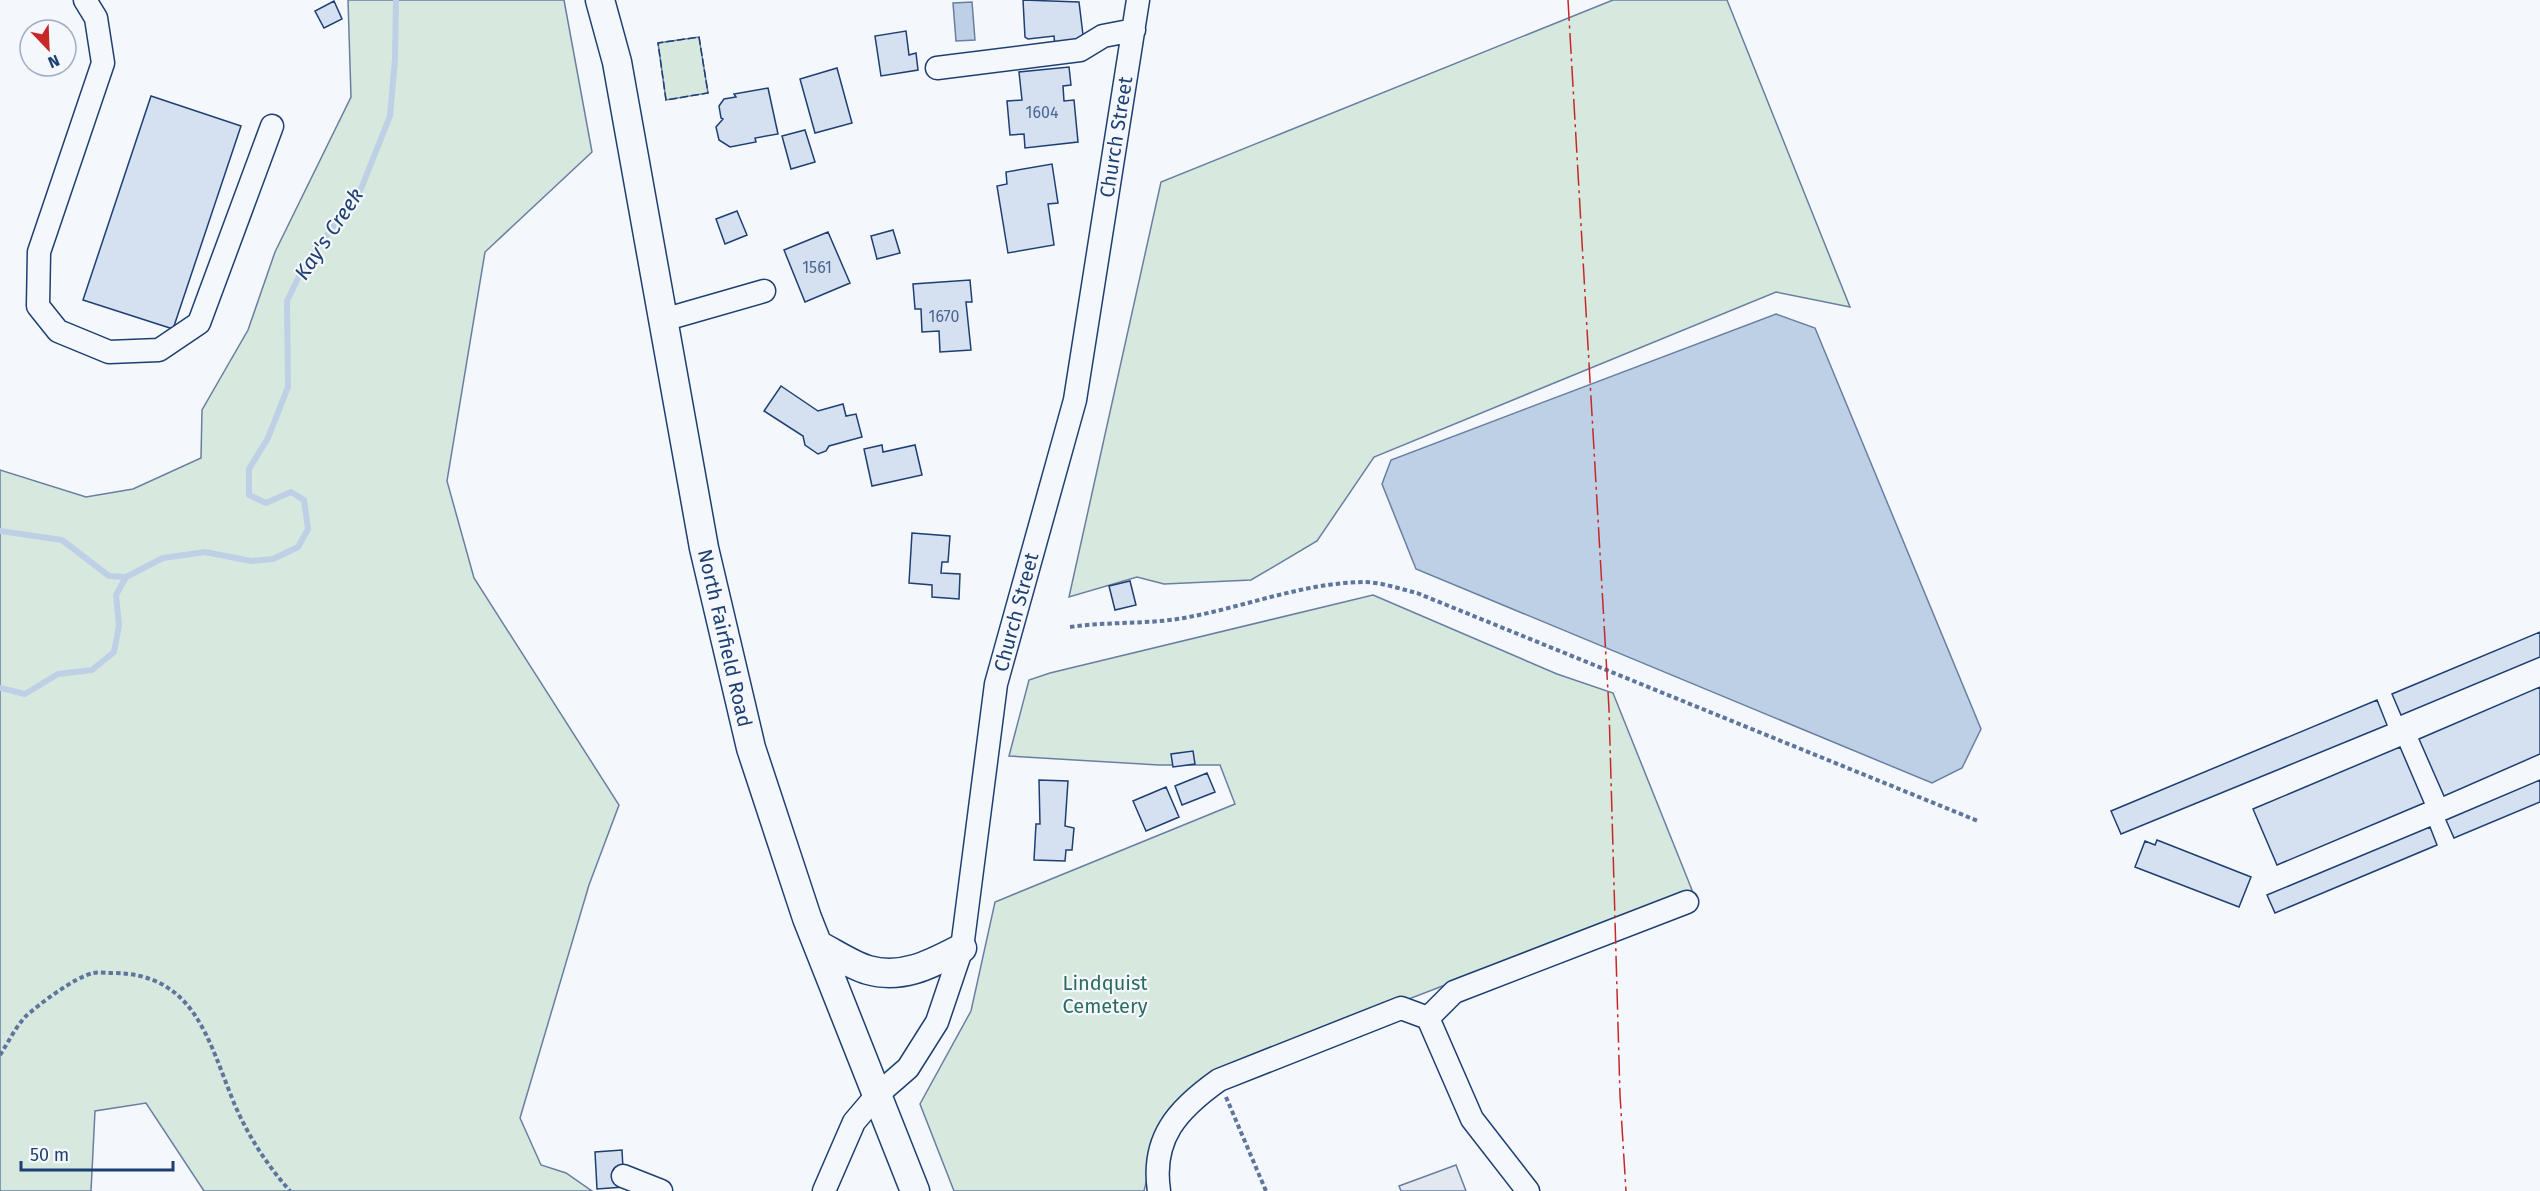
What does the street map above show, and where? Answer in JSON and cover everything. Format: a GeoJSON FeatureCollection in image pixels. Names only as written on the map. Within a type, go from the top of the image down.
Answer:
{"type":"FeatureCollection","features":[{"type":"Feature","properties":{"kind":"main road","name":"North Fairfield Road"},"geometry":{"type":"LineString","coordinates":[[600,0],[617,62],[704,548],[751,748],[818,945],[915,1191]]}},
{"type":"Feature","properties":{"kind":"main road"},"geometry":{"type":"LineString","coordinates":[[818,945],[868,970],[887,972],[906,972],[927,966],[962,948]]}},
{"type":"Feature","properties":{"kind":"street"},"geometry":{"type":"LineString","coordinates":[[85,0],[96,18],[103,63],[39,252],[38,306],[58,331],[109,352],[159,350],[199,323],[272,126]]}},
{"type":"Feature","properties":{"kind":"street","name":"Church Street"},"geometry":{"type":"LineString","coordinates":[[824,1191],[854,1122],[877,1095],[908,1068],[938,1022],[962,948],[996,684],[1075,400],[1138,0]]}},
{"type":"Feature","properties":{"kind":"street"},"geometry":{"type":"LineString","coordinates":[[937,68],[1080,50],[1103,36],[1134,30]]}},
{"type":"Feature","properties":{"kind":"street"},"geometry":{"type":"LineString","coordinates":[[663,320],[765,291]]}},
{"type":"Feature","properties":{"kind":"street"},"geometry":{"type":"LineString","coordinates":[[1428,1018],[1454,992],[1687,902]]}},
{"type":"Feature","properties":{"kind":"street"},"geometry":{"type":"LineString","coordinates":[[1159,1191],[1156,1173],[1163,1140],[1175,1118],[1193,1099],[1219,1080],[1401,1008],[1428,1018],[1472,1119],[1528,1191]]}},
{"type":"Feature","properties":{"kind":"street"},"geometry":{"type":"LineString","coordinates":[[623,1176],[661,1191]]}},
{"type":"Feature","properties":{"kind":"path"},"geometry":{"type":"LineString","coordinates":[[1070,627],[1103,622],[1142,622],[1187,618],[1327,584],[1366,582],[1417,593],[1978,821]]}},
{"type":"Feature","properties":{"kind":"path"},"geometry":{"type":"LineString","coordinates":[[0,1055],[24,1018],[58,990],[93,973],[128,973],[153,978],[179,994],[198,1017],[213,1046],[235,1105],[265,1162],[290,1191]]}},
{"type":"Feature","properties":{"kind":"path"},"geometry":{"type":"LineString","coordinates":[[1219,1080],[1266,1191]]}},
{"type":"Feature","properties":{"kind":"green space"},"geometry":{"type":"Polygon","coordinates":[[[348,0],[564,0],[592,152],[485,252],[447,481],[474,578],[619,805],[589,885],[520,1118],[541,1165],[566,1173],[592,1191],[204,1191],[146,1103],[95,1111],[91,1191],[0,1191],[0,470],[86,497],[133,489],[201,458],[202,410],[248,330],[275,252],[351,97],[348,0]]]}},
{"type":"Feature","properties":{"kind":"green space"},"geometry":{"type":"Polygon","coordinates":[[[1613,0],[1727,0],[1850,307],[1776,292],[1374,457],[1317,541],[1251,580],[1164,584],[1137,577],[1069,597],[1161,182],[1613,0]]]}},
{"type":"Feature","properties":{"kind":"green space"},"geometry":{"type":"Polygon","coordinates":[[[699,37],[708,93],[666,100],[658,43],[699,37]]]}},
{"type":"Feature","properties":{"kind":"green space","name":"Lindquist Cemetery"},"geometry":{"type":"Polygon","coordinates":[[[1373,595],[1557,674],[1613,693],[1692,890],[1201,1079],[1161,1125],[1144,1191],[954,1191],[920,1104],[971,1011],[995,902],[1235,804],[1220,765],[1159,765],[1009,756],[1029,680],[1373,595]]]}},
{"type":"Feature","properties":{"kind":"shaded area"},"geometry":{"type":"Polygon","coordinates":[[[1456,1165],[1466,1191],[1401,1191],[1399,1186],[1456,1165]]]}},
{"type":"Feature","properties":{"kind":"water"},"geometry":{"type":"Polygon","coordinates":[[[972,2],[975,40],[956,41],[953,3],[972,2]]]}},
{"type":"Feature","properties":{"kind":"water"},"geometry":{"type":"Polygon","coordinates":[[[1776,314],[1815,328],[1981,729],[1962,768],[1932,783],[1416,569],[1382,484],[1391,460],[1776,314]]]}},
{"type":"Feature","properties":{"kind":"building"},"geometry":{"type":"Polygon","coordinates":[[[1023,0],[1079,2],[1084,43],[1055,47],[1054,36],[1028,39],[1025,37],[1023,0]]]}},
{"type":"Feature","properties":{"kind":"building"},"geometry":{"type":"Polygon","coordinates":[[[334,1],[342,19],[324,28],[315,11],[334,1]]]}},
{"type":"Feature","properties":{"kind":"building"},"geometry":{"type":"Polygon","coordinates":[[[906,31],[909,55],[916,53],[918,70],[881,76],[875,36],[906,31]]]}},
{"type":"Feature","properties":{"kind":"building"},"geometry":{"type":"Polygon","coordinates":[[[1069,67],[1071,85],[1063,86],[1064,101],[1074,100],[1078,142],[1025,148],[1024,134],[1010,135],[1007,101],[1022,100],[1019,72],[1069,67]]]}},
{"type":"Feature","properties":{"kind":"building"},"geometry":{"type":"Polygon","coordinates":[[[837,68],[852,123],[815,133],[800,79],[837,68]]]}},
{"type":"Feature","properties":{"kind":"building"},"geometry":{"type":"Polygon","coordinates":[[[768,88],[778,134],[755,138],[756,142],[730,147],[719,140],[716,127],[723,119],[719,106],[724,99],[736,97],[734,94],[768,88]]]}},
{"type":"Feature","properties":{"kind":"building"},"geometry":{"type":"Polygon","coordinates":[[[151,96],[241,126],[173,329],[83,300],[151,96]]]}},
{"type":"Feature","properties":{"kind":"building"},"geometry":{"type":"Polygon","coordinates":[[[805,130],[815,162],[791,169],[782,136],[805,130]]]}},
{"type":"Feature","properties":{"kind":"building"},"geometry":{"type":"Polygon","coordinates":[[[1052,164],[1058,203],[1048,204],[1054,245],[1008,253],[997,186],[1007,184],[1006,172],[1052,164]]]}},
{"type":"Feature","properties":{"kind":"building"},"geometry":{"type":"Polygon","coordinates":[[[737,211],[747,235],[725,244],[716,219],[737,211]]]}},
{"type":"Feature","properties":{"kind":"building"},"geometry":{"type":"Polygon","coordinates":[[[893,230],[900,253],[877,259],[871,236],[893,230]]]}},
{"type":"Feature","properties":{"kind":"building"},"geometry":{"type":"Polygon","coordinates":[[[828,232],[850,283],[805,302],[784,250],[828,232]]]}},
{"type":"Feature","properties":{"kind":"building"},"geometry":{"type":"Polygon","coordinates":[[[970,280],[972,302],[966,302],[971,350],[940,352],[939,331],[922,332],[921,309],[915,309],[913,284],[970,280]]]}},
{"type":"Feature","properties":{"kind":"building"},"geometry":{"type":"Polygon","coordinates":[[[781,386],[818,411],[843,404],[846,416],[856,414],[862,437],[829,446],[826,451],[818,454],[805,445],[803,436],[764,411],[781,386]]]}},
{"type":"Feature","properties":{"kind":"building"},"geometry":{"type":"Polygon","coordinates":[[[882,445],[883,452],[915,445],[922,475],[872,486],[864,449],[882,445]]]}},
{"type":"Feature","properties":{"kind":"building"},"geometry":{"type":"Polygon","coordinates":[[[912,533],[950,536],[948,562],[942,562],[941,573],[960,574],[959,599],[932,597],[932,585],[909,583],[912,533]]]}},
{"type":"Feature","properties":{"kind":"building"},"geometry":{"type":"Polygon","coordinates":[[[1130,581],[1136,605],[1115,610],[1109,586],[1130,581]]]}},
{"type":"Feature","properties":{"kind":"building"},"geometry":{"type":"Polygon","coordinates":[[[2540,632],[2540,657],[2401,715],[2392,694],[2540,632]]]}},
{"type":"Feature","properties":{"kind":"building"},"geometry":{"type":"Polygon","coordinates":[[[2540,687],[2540,754],[2444,796],[2419,739],[2540,687]]]}},
{"type":"Feature","properties":{"kind":"building"},"geometry":{"type":"Polygon","coordinates":[[[2377,700],[2387,725],[2121,834],[2111,811],[2377,700]]]}},
{"type":"Feature","properties":{"kind":"building"},"geometry":{"type":"Polygon","coordinates":[[[2400,747],[2424,803],[2277,865],[2253,809],[2400,747]]]}},
{"type":"Feature","properties":{"kind":"building"},"geometry":{"type":"Polygon","coordinates":[[[1193,751],[1195,764],[1173,767],[1171,754],[1193,751]]]}},
{"type":"Feature","properties":{"kind":"building"},"geometry":{"type":"Polygon","coordinates":[[[1207,773],[1215,792],[1182,805],[1175,786],[1207,773]]]}},
{"type":"Feature","properties":{"kind":"building"},"geometry":{"type":"Polygon","coordinates":[[[1039,780],[1068,781],[1065,826],[1074,828],[1072,850],[1066,850],[1065,861],[1034,860],[1036,824],[1040,824],[1039,780]]]}},
{"type":"Feature","properties":{"kind":"building"},"geometry":{"type":"Polygon","coordinates":[[[2540,780],[2540,802],[2454,838],[2446,820],[2540,780]]]}},
{"type":"Feature","properties":{"kind":"building"},"geometry":{"type":"Polygon","coordinates":[[[1166,787],[1179,817],[1146,831],[1133,801],[1166,787]]]}},
{"type":"Feature","properties":{"kind":"building"},"geometry":{"type":"Polygon","coordinates":[[[2430,827],[2437,845],[2275,913],[2267,895],[2430,827]]]}},
{"type":"Feature","properties":{"kind":"building"},"geometry":{"type":"Polygon","coordinates":[[[2157,840],[2251,877],[2239,907],[2135,867],[2145,841],[2155,845],[2157,840]]]}},
{"type":"Feature","properties":{"kind":"building"},"geometry":{"type":"Polygon","coordinates":[[[622,1150],[624,1187],[597,1189],[595,1152],[622,1150]]]}},
{"type":"Feature","properties":{"kind":"waterway","name":"Kay's Creek"},"geometry":{"type":"LineString","coordinates":[[0,531],[62,540],[109,576],[126,577],[163,558],[205,552],[251,561],[273,559],[298,547],[308,529],[304,500],[291,492],[266,503],[249,495],[249,469],[268,438],[288,387],[287,301],[304,266],[361,189],[390,116],[395,59],[396,0]]}},
{"type":"Feature","properties":{"kind":"waterway"},"geometry":{"type":"LineString","coordinates":[[0,688],[25,694],[58,674],[92,670],[114,652],[119,626],[116,595],[126,577]]}},
{"type":"Feature","properties":{"kind":"fence"},"geometry":{"type":"LineString","coordinates":[[699,37],[708,93],[666,100],[658,43],[699,37]]}},
{"type":"Feature","properties":{"kind":"power"},"geometry":{"type":"LineString","coordinates":[[1568,0],[1609,709],[1620,1095],[1626,1191]]}}]}
